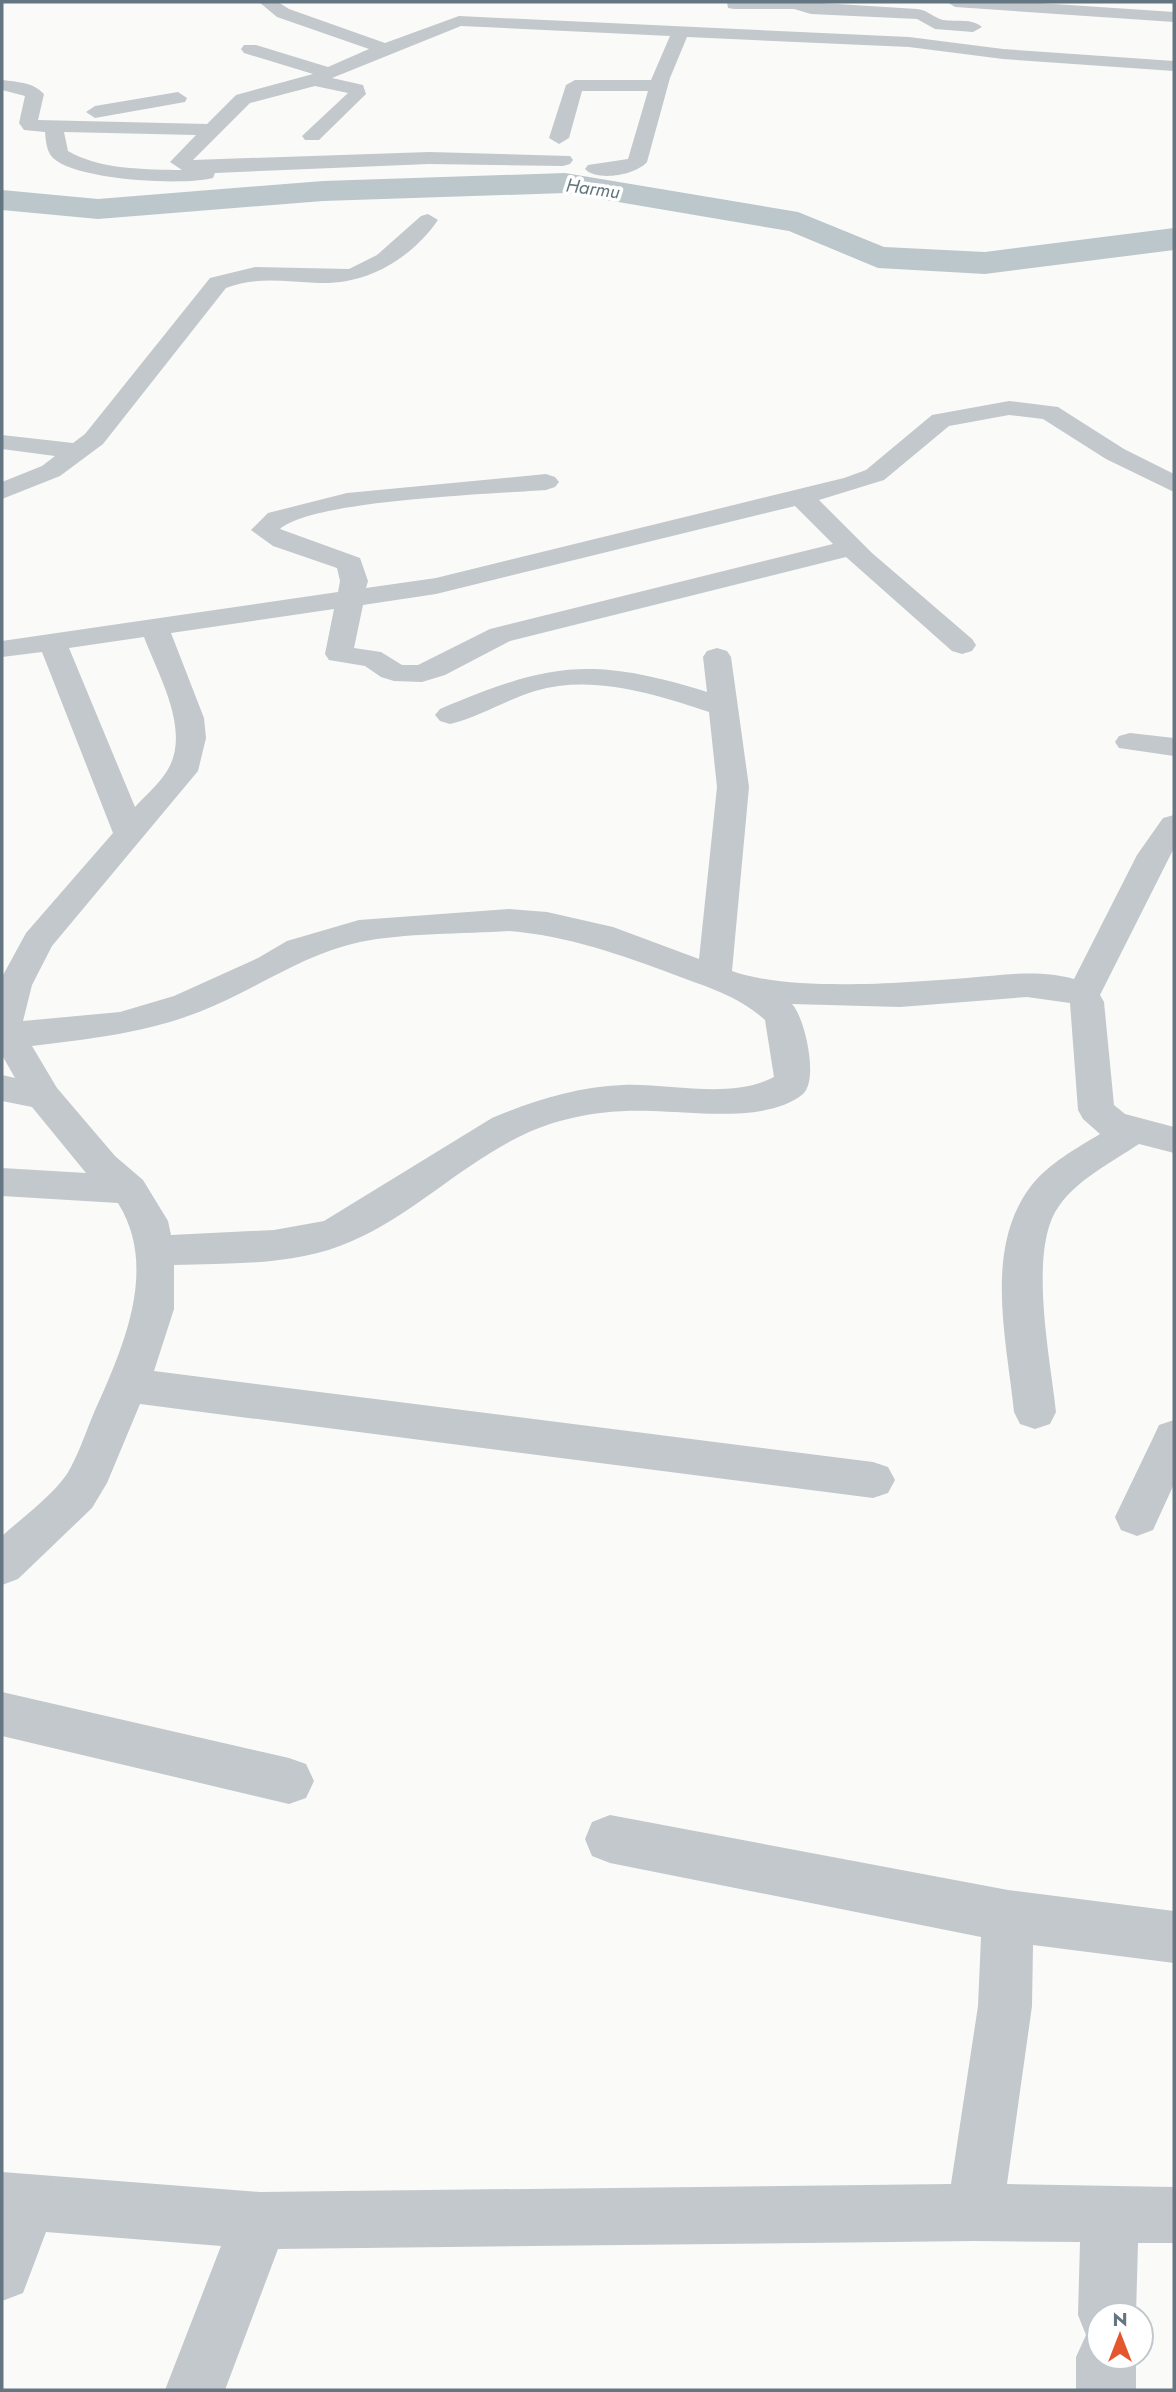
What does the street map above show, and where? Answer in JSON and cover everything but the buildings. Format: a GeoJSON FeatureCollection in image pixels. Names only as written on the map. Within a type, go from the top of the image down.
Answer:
{"type":"FeatureCollection","features":[{"type":"Feature","properties":{"kind":"street"},"geometry":{"type":"LineString","coordinates":[[267,2],[283,13],[384,49]]}},
{"type":"Feature","properties":{"kind":"street"},"geometry":{"type":"LineString","coordinates":[[955,2],[1174,17]]}},
{"type":"Feature","properties":{"kind":"street"},"geometry":{"type":"LineString","coordinates":[[734,4],[797,3],[811,9],[917,14],[924,15],[935,24],[996,28]]}},
{"type":"Feature","properties":{"kind":"street"},"geometry":{"type":"LineString","coordinates":[[434,13],[453,22]]}},
{"type":"Feature","properties":{"kind":"street"},"geometry":{"type":"LineString","coordinates":[[563,160],[429,158],[195,168],[180,164],[210,130],[243,99],[322,76],[453,22],[566,21],[680,32],[909,42],[1003,54],[1174,66]]}},
{"type":"Feature","properties":{"kind":"street"},"geometry":{"type":"LineString","coordinates":[[394,27],[418,36]]}},
{"type":"Feature","properties":{"kind":"street"},"geometry":{"type":"LineString","coordinates":[[596,169],[624,168],[636,162],[659,86],[680,32]]}},
{"type":"Feature","properties":{"kind":"street"},"geometry":{"type":"LineString","coordinates":[[250,49],[357,89],[357,94],[312,136]]}},
{"type":"Feature","properties":{"kind":"street"},"geometry":{"type":"LineString","coordinates":[[2,85],[27,89],[35,94],[27,123]]}},
{"type":"Feature","properties":{"kind":"street"},"geometry":{"type":"LineString","coordinates":[[559,138],[575,85],[659,86]]}},
{"type":"Feature","properties":{"kind":"street"},"geometry":{"type":"LineString","coordinates":[[27,123],[178,98]]}},
{"type":"Feature","properties":{"kind":"street"},"geometry":{"type":"LineString","coordinates":[[27,123],[54,129],[210,130]]}},
{"type":"Feature","properties":{"kind":"street"},"geometry":{"type":"LineString","coordinates":[[54,129],[62,156],[107,169],[185,176],[237,167]]}},
{"type":"Feature","properties":{"kind":"street"},"geometry":{"type":"LineString","coordinates":[[2,491],[51,471],[94,439],[218,283],[250,274],[342,276],[361,272],[401,245],[428,220]]}},
{"type":"Feature","properties":{"kind":"street"},"geometry":{"type":"LineString","coordinates":[[2,649],[436,586],[528,566],[875,475],[942,420],[1009,408],[1049,412],[1115,454],[1174,484]]}},
{"type":"Feature","properties":{"kind":"street"},"geometry":{"type":"LineString","coordinates":[[2,442],[78,452]]}},
{"type":"Feature","properties":{"kind":"street"},"geometry":{"type":"LineString","coordinates":[[546,482],[373,496],[322,504],[274,519],[265,526],[269,535],[315,548],[350,564],[354,570],[339,654],[373,658],[392,672],[416,674],[442,666],[474,645],[500,635],[851,548]]}},
{"type":"Feature","properties":{"kind":"street"},"geometry":{"type":"LineString","coordinates":[[800,496],[851,548],[962,645]]}},
{"type":"Feature","properties":{"kind":"street"},"geometry":{"type":"LineString","coordinates":[[2,1565],[76,1496],[85,1483],[127,1385],[155,1309],[154,1251],[149,1221],[129,1190],[102,1167],[44,1097],[9,1037],[5,1021],[26,960],[38,941],[183,771],[191,738],[189,718],[155,626]]}},
{"type":"Feature","properties":{"kind":"street"},"geometry":{"type":"LineString","coordinates":[[52,642],[75,693],[130,835]]}},
{"type":"Feature","properties":{"kind":"street"},"geometry":{"type":"LineString","coordinates":[[714,975],[733,788],[717,657]]}},
{"type":"Feature","properties":{"kind":"street"},"geometry":{"type":"LineString","coordinates":[[450,715],[539,681],[576,676],[609,677],[676,692],[723,707]]}},
{"type":"Feature","properties":{"kind":"street"},"geometry":{"type":"LineString","coordinates":[[1129,742],[1174,747]]}},
{"type":"Feature","properties":{"kind":"street"},"geometry":{"type":"LineString","coordinates":[[1083,995],[1153,855],[1174,825]]}},
{"type":"Feature","properties":{"kind":"street"},"geometry":{"type":"LineString","coordinates":[[9,1037],[121,1024],[186,1003],[270,966],[299,949],[359,931],[509,920],[547,923],[601,935],[755,992],[782,1015],[793,1069],[791,1084],[780,1092],[760,1098],[633,1098],[566,1105],[531,1115],[492,1136],[335,1232],[285,1243],[154,1251]]}},
{"type":"Feature","properties":{"kind":"street"},"geometry":{"type":"LineString","coordinates":[[755,992],[900,995],[1027,985],[1066,988],[1083,995],[1089,1011],[1093,1103],[1102,1118],[1132,1131],[1174,1140]]}},
{"type":"Feature","properties":{"kind":"street"},"geometry":{"type":"LineString","coordinates":[[2,1088],[44,1097]]}},
{"type":"Feature","properties":{"kind":"street"},"geometry":{"type":"LineString","coordinates":[[1035,1412],[1022,1289],[1026,1238],[1035,1210],[1046,1194],[1132,1131]]}},
{"type":"Feature","properties":{"kind":"street"},"geometry":{"type":"LineString","coordinates":[[2,1182],[129,1190]]}},
{"type":"Feature","properties":{"kind":"street"},"geometry":{"type":"LineString","coordinates":[[127,1385],[474,1426],[873,1480]]}},
{"type":"Feature","properties":{"kind":"street"},"geometry":{"type":"LineString","coordinates":[[1137,1517],[1174,1438]]}},
{"type":"Feature","properties":{"kind":"street"},"geometry":{"type":"LineString","coordinates":[[2,1714],[289,1781]]}},
{"type":"Feature","properties":{"kind":"street"},"geometry":{"type":"LineString","coordinates":[[610,1839],[1008,1916],[1174,1937]]}},
{"type":"Feature","properties":{"kind":"street"},"geometry":{"type":"LineString","coordinates":[[975,2212],[1005,2006],[1008,1916]]}},
{"type":"Feature","properties":{"kind":"street"},"geometry":{"type":"LineString","coordinates":[[2,2272],[15,2202],[260,2221],[975,2212],[1174,2215]]}},
{"type":"Feature","properties":{"kind":"street"},"geometry":{"type":"LineString","coordinates":[[1107,2301],[1110,2214]]}},
{"type":"Feature","properties":{"kind":"street"},"geometry":{"type":"LineString","coordinates":[[195,2390],[260,2221]]}},
{"type":"Feature","properties":{"kind":"street"},"geometry":{"type":"LineString","coordinates":[[1105,2390],[1106,2371]]}},
{"type":"Feature","properties":{"kind":"waterway","name":"Harmu"},"geometry":{"type":"LineString","coordinates":[[2,200],[98,209],[323,191],[565,183],[798,222],[878,257],[985,263],[1174,239]]}}]}
